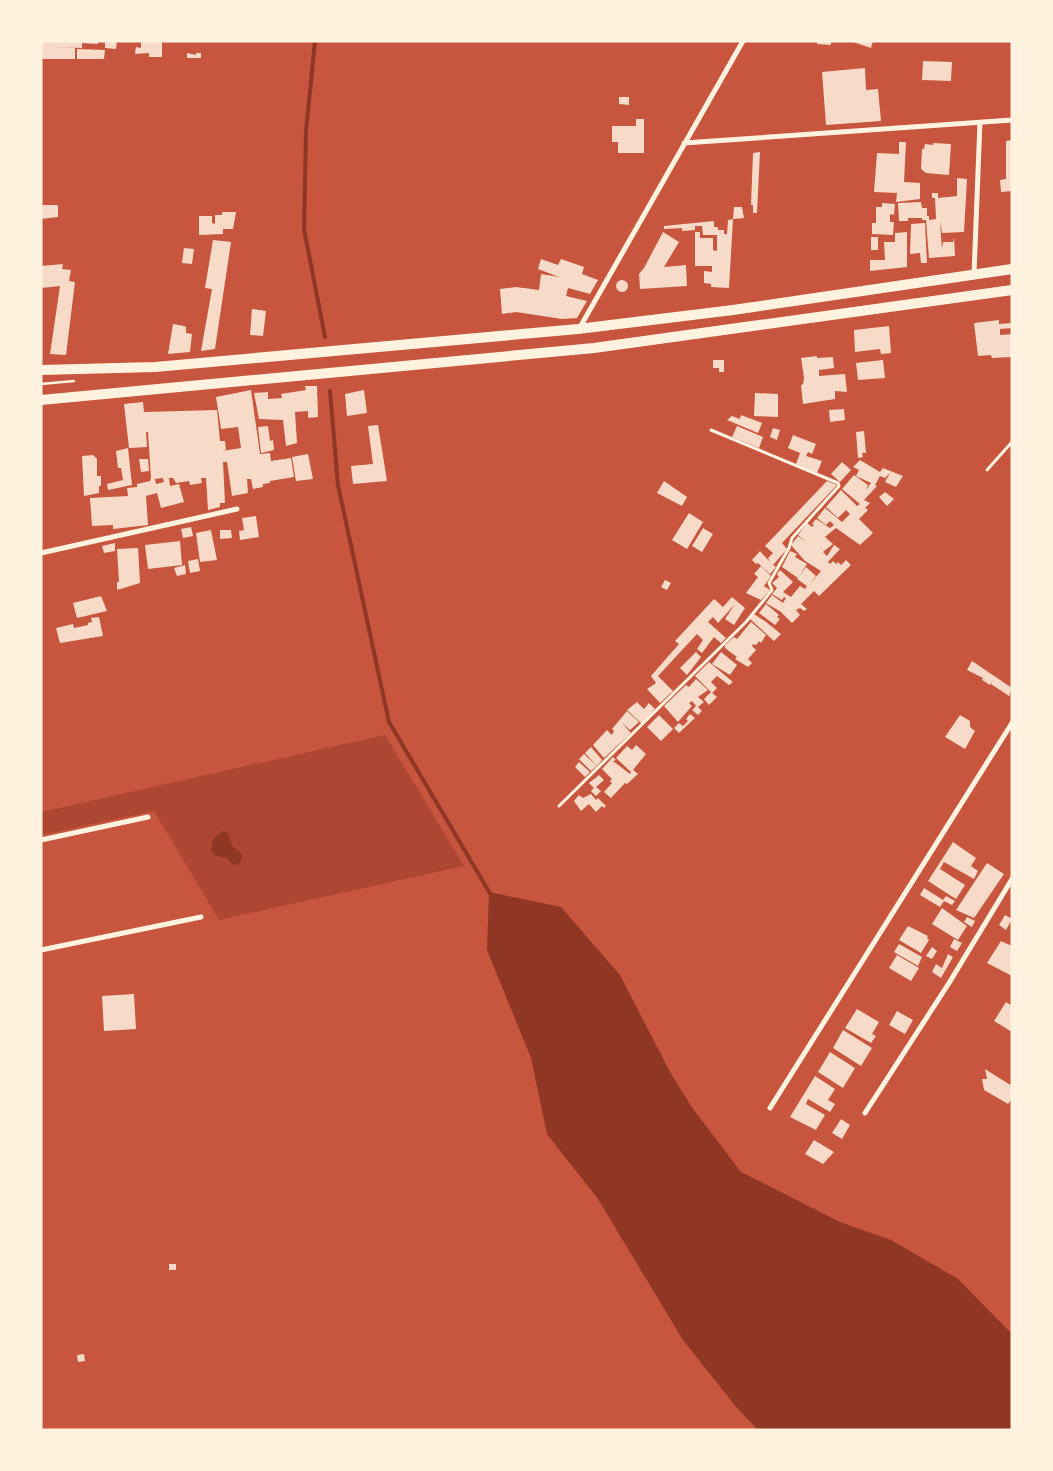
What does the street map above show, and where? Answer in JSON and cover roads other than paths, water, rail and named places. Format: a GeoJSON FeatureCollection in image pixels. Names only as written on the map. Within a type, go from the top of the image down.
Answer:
{"type":"FeatureCollection","features":[{"type":"Feature","properties":{"kind":"highway"},"geometry":{"type":"LineString","coordinates":[[41,370],[155,368],[578,329],[733,310],[1012,269]]}},
{"type":"Feature","properties":{"kind":"highway"},"geometry":{"type":"LineString","coordinates":[[41,400],[594,348],[1012,290]]}},
{"type":"Feature","properties":{"kind":"street"},"geometry":{"type":"LineString","coordinates":[[578,329],[743,41]]}},
{"type":"Feature","properties":{"kind":"street"},"geometry":{"type":"LineString","coordinates":[[684,143],[1012,120]]}},
{"type":"Feature","properties":{"kind":"street"},"geometry":{"type":"LineString","coordinates":[[974,274],[980,122]]}},
{"type":"Feature","properties":{"kind":"street"},"geometry":{"type":"LineString","coordinates":[[41,553],[237,510]]}},
{"type":"Feature","properties":{"kind":"street"},"geometry":{"type":"LineString","coordinates":[[770,1108],[1012,723]]}},
{"type":"Feature","properties":{"kind":"street"},"geometry":{"type":"LineString","coordinates":[[41,840],[148,817]]}},
{"type":"Feature","properties":{"kind":"street"},"geometry":{"type":"LineString","coordinates":[[865,1113],[949,983],[1012,879]]}},
{"type":"Feature","properties":{"kind":"street"},"geometry":{"type":"LineString","coordinates":[[41,950],[201,916]]}},
{"type":"Feature","properties":{"kind":"lane"},"geometry":{"type":"LineString","coordinates":[[558,806],[746,622],[772,590],[769,583],[792,538],[839,487],[838,483],[711,430]]}},
{"type":"Feature","properties":{"kind":"lane"},"geometry":{"type":"LineString","coordinates":[[987,470],[1012,442]]}},
{"type":"Feature","properties":{"kind":"waterway"},"geometry":{"type":"LineString","coordinates":[[315,41],[306,131],[304,229],[325,337]]}},
{"type":"Feature","properties":{"kind":"waterway"},"geometry":{"type":"LineString","coordinates":[[330,391],[338,485],[389,722],[491,895]]}}]}
